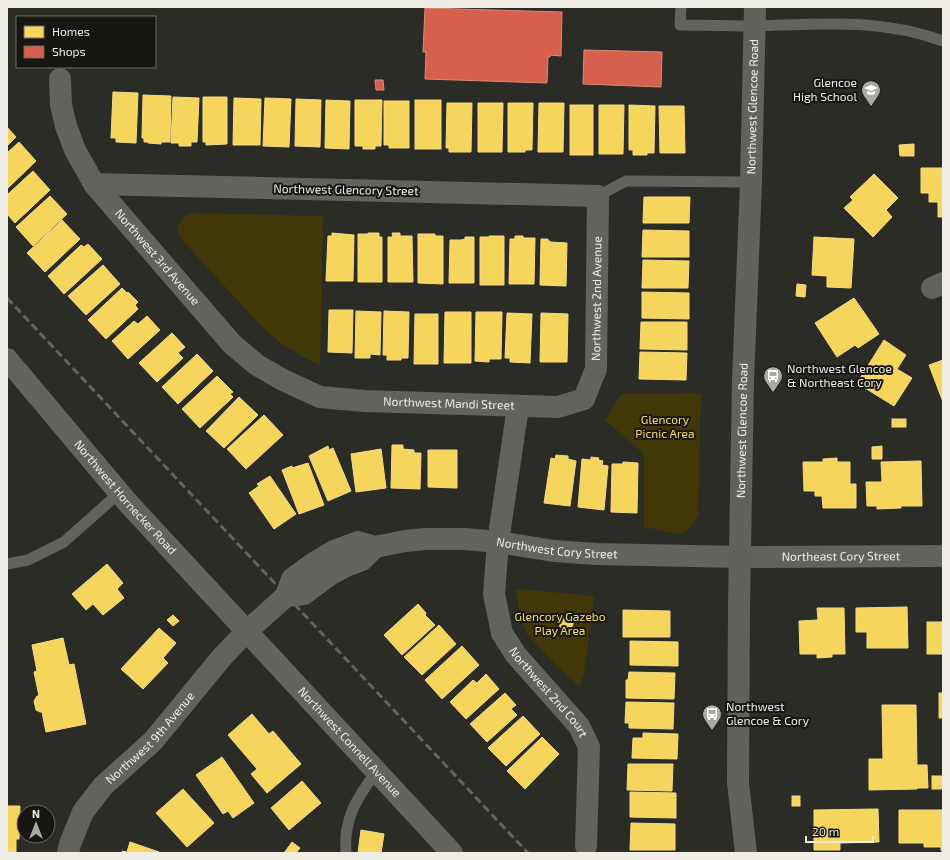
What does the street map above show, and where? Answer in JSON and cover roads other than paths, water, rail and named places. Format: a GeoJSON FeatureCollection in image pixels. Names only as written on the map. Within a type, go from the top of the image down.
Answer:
{"type":"FeatureCollection","features":[{"type":"Feature","properties":{"kind":"main road","name":"Northwest Glencoe Road"},"geometry":{"type":"LineString","coordinates":[[746,853],[738,782],[740,558],[745,324],[751,182],[755,16]]}},
{"type":"Feature","properties":{"kind":"street","name":"Northwest 3rd Avenue"},"geometry":{"type":"LineString","coordinates":[[60,79],[61,105],[66,126],[75,150],[94,184],[232,344],[257,365],[283,380],[313,393]]}},
{"type":"Feature","properties":{"kind":"street","name":"Northwest Glencory Street"},"geometry":{"type":"LineString","coordinates":[[94,184],[598,196]]}},
{"type":"Feature","properties":{"kind":"street","name":"Northwest 2nd Avenue"},"geometry":{"type":"LineString","coordinates":[[584,399],[596,369],[598,196]]}},
{"type":"Feature","properties":{"kind":"street","name":"Northwest Hornecker Road"},"geometry":{"type":"LineString","coordinates":[[7,359],[119,493],[246,632]]}},
{"type":"Feature","properties":{"kind":"street","name":"Northwest Mandi Street"},"geometry":{"type":"LineString","coordinates":[[313,393],[320,397],[365,401],[558,408],[584,399]]}},
{"type":"Feature","properties":{"kind":"street"},"geometry":{"type":"LineString","coordinates":[[498,542],[518,407]]}},
{"type":"Feature","properties":{"kind":"street","name":"Northwest Cory Street"},"geometry":{"type":"LineString","coordinates":[[246,632],[286,596],[292,579],[334,551],[358,542],[375,547],[425,539],[465,539],[568,552],[740,558]]}},
{"type":"Feature","properties":{"kind":"street","name":"Northwest 2nd Court"},"geometry":{"type":"LineString","coordinates":[[498,542],[494,594],[502,632],[516,655],[579,726],[589,747],[586,846]]}},
{"type":"Feature","properties":{"kind":"street","name":"Northeast Cory Street"},"geometry":{"type":"LineString","coordinates":[[740,558],[943,556]]}},
{"type":"Feature","properties":{"kind":"street","name":"Northwest Connell Avenue"},"geometry":{"type":"LineString","coordinates":[[246,632],[452,853]]}},
{"type":"Feature","properties":{"kind":"street","name":"Northwest 9th Avenue"},"geometry":{"type":"LineString","coordinates":[[68,853],[70,844],[83,812],[103,786],[153,741],[222,657],[246,632]]}},
{"type":"Feature","properties":{"kind":"lane"},"geometry":{"type":"LineString","coordinates":[[681,7],[680,25],[755,16],[831,23],[887,26],[943,41]]}},
{"type":"Feature","properties":{"kind":"lane"},"geometry":{"type":"LineString","coordinates":[[598,196],[626,181],[751,182]]}},
{"type":"Feature","properties":{"kind":"lane"},"geometry":{"type":"LineString","coordinates":[[7,564],[28,560],[64,542],[119,493]]}},
{"type":"Feature","properties":{"kind":"lane"},"geometry":{"type":"LineString","coordinates":[[346,853],[347,823],[356,800],[376,772]]}},
{"type":"Feature","properties":{"kind":"railway"},"geometry":{"type":"LineString","coordinates":[[7,298],[528,853]]}},
{"type":"Feature","properties":{"kind":"place","name":"Glencoe High School"},"geometry":{"type":"Point","coordinates":[871,107]}},
{"type":"Feature","properties":{"kind":"place","name":"Northwest Glencoe & Northeast Cory"},"geometry":{"type":"Point","coordinates":[773,393]}},
{"type":"Feature","properties":{"kind":"place","name":"Northwest Glencoe & Cory"},"geometry":{"type":"Point","coordinates":[712,731]}},
{"type":"Feature","properties":{"kind":"park label","name":"Glencory Picnic Area"},"geometry":{"type":"Point","coordinates":[665,427]}},
{"type":"Feature","properties":{"kind":"park label","name":"Glencory Gazebo Play Area"},"geometry":{"type":"Point","coordinates":[560,624]}}]}
